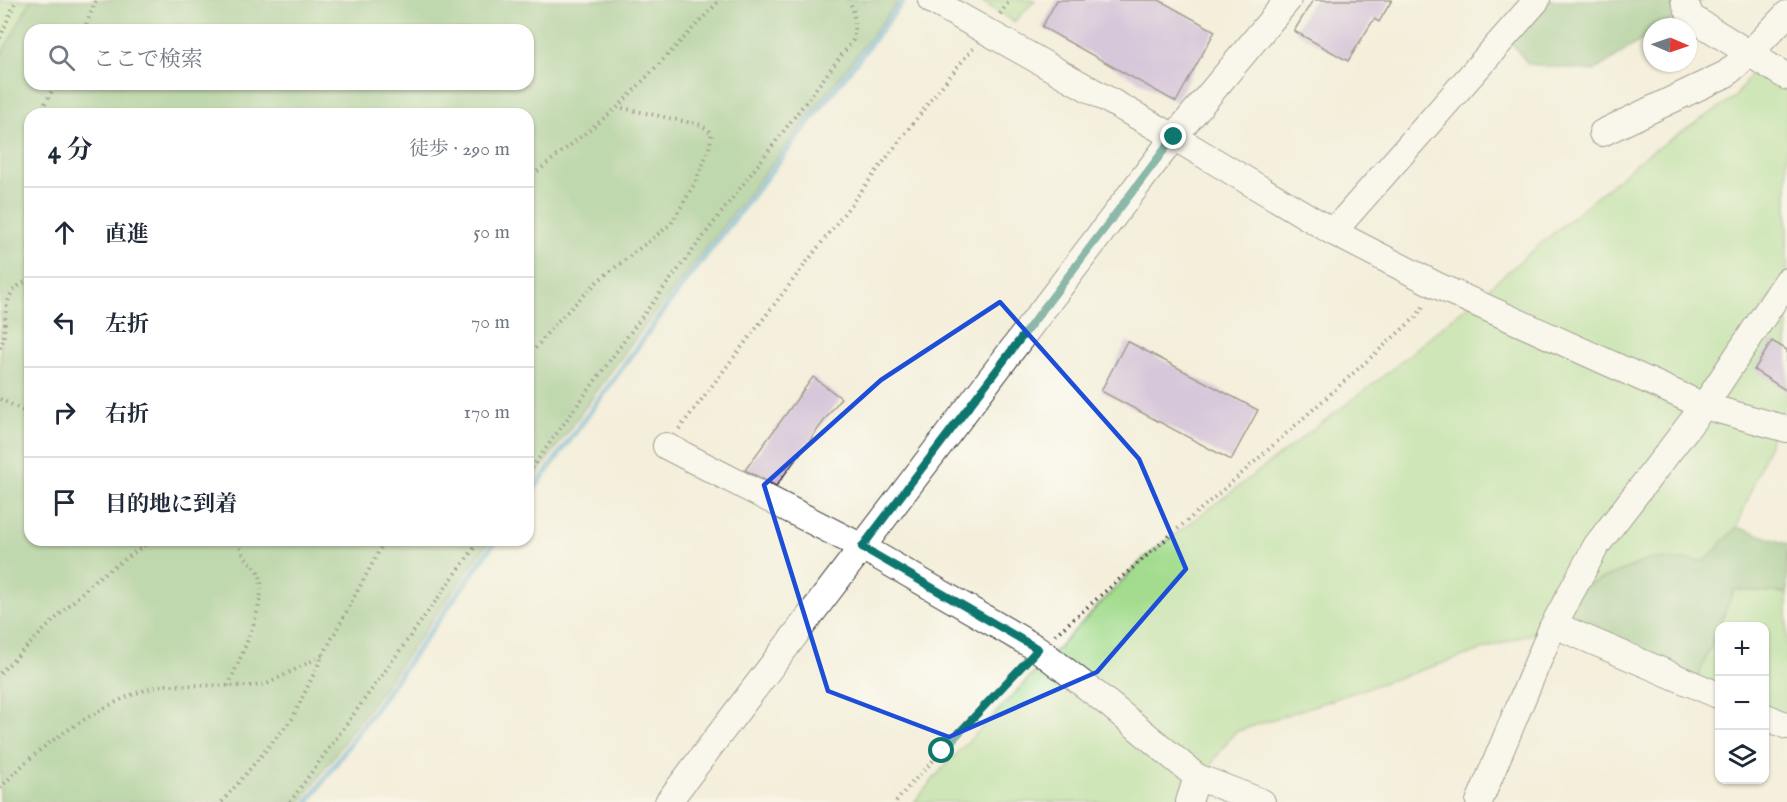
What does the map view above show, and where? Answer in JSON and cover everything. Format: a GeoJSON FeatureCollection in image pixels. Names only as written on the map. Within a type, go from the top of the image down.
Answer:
{"type":"FeatureCollection","features":[{"type":"Feature","properties":{"kind":"street"},"geometry":{"type":"LineString","coordinates":[[931,0],[1174,137],[1333,232],[1436,285],[1704,406],[1787,429]]}},
{"type":"Feature","properties":{"kind":"street"},"geometry":{"type":"LineString","coordinates":[[668,802],[1174,137],[1288,0]]}},
{"type":"Feature","properties":{"kind":"street"},"geometry":{"type":"LineString","coordinates":[[1333,232],[1537,0]]}},
{"type":"Feature","properties":{"kind":"street"},"geometry":{"type":"LineString","coordinates":[[1684,0],[1691,17],[1787,77]]}},
{"type":"Feature","properties":{"kind":"street"},"geometry":{"type":"LineString","coordinates":[[1602,133],[1726,74],[1749,54],[1787,14]]}},
{"type":"Feature","properties":{"kind":"street"},"geometry":{"type":"LineString","coordinates":[[1479,802],[1552,628],[1596,546],[1704,406],[1787,281]]}},
{"type":"Feature","properties":{"kind":"street"},"geometry":{"type":"LineString","coordinates":[[666,446],[862,547],[1038,649],[1197,777],[1262,802]]}},
{"type":"Feature","properties":{"kind":"street"},"geometry":{"type":"LineString","coordinates":[[1552,628],[1564,629],[1715,694]]}},
{"type":"Feature","properties":{"kind":"street"},"geometry":{"type":"LineString","coordinates":[[1769,718],[1787,726]]}},
{"type":"Feature","properties":{"kind":"street"},"geometry":{"type":"LineString","coordinates":[[1189,802],[1197,777]]}},
{"type":"Feature","properties":{"kind":"path"},"geometry":{"type":"LineString","coordinates":[[0,38],[16,0]]}},
{"type":"Feature","properties":{"kind":"path"},"geometry":{"type":"LineString","coordinates":[[86,24],[96,0]]}},
{"type":"Feature","properties":{"kind":"path"},"geometry":{"type":"LineString","coordinates":[[534,174],[618,107],[720,0]]}},
{"type":"Feature","properties":{"kind":"path"},"geometry":{"type":"LineString","coordinates":[[534,465],[635,326],[853,40],[856,24],[854,9],[849,0]]}},
{"type":"Feature","properties":{"kind":"path"},"geometry":{"type":"LineString","coordinates":[[996,20],[1010,0]]}},
{"type":"Feature","properties":{"kind":"path"},"geometry":{"type":"LineString","coordinates":[[666,446],[974,47]]}},
{"type":"Feature","properties":{"kind":"path"},"geometry":{"type":"LineString","coordinates":[[42,108],[53,90]]}},
{"type":"Feature","properties":{"kind":"path"},"geometry":{"type":"LineString","coordinates":[[534,350],[552,327],[599,280],[671,224],[695,183],[709,149],[712,133],[701,125],[618,107]]}},
{"type":"Feature","properties":{"kind":"path"},"geometry":{"type":"LineString","coordinates":[[0,348],[3,341],[7,302],[14,290],[24,282]]}},
{"type":"Feature","properties":{"kind":"path"},"geometry":{"type":"LineString","coordinates":[[896,802],[1038,649],[1240,475],[1416,317],[1436,285]]}},
{"type":"Feature","properties":{"kind":"path"},"geometry":{"type":"LineString","coordinates":[[0,399],[24,411]]}},
{"type":"Feature","properties":{"kind":"path"},"geometry":{"type":"LineString","coordinates":[[0,673],[95,580],[143,546]]}},
{"type":"Feature","properties":{"kind":"path"},"geometry":{"type":"LineString","coordinates":[[228,686],[252,630],[259,609],[261,593],[259,571],[245,558],[240,546]]}},
{"type":"Feature","properties":{"kind":"path"},"geometry":{"type":"LineString","coordinates":[[222,802],[292,719],[323,655],[382,546]]}},
{"type":"Feature","properties":{"kind":"path"},"geometry":{"type":"LineString","coordinates":[[290,802],[476,546]]}},
{"type":"Feature","properties":{"kind":"path"},"geometry":{"type":"LineString","coordinates":[[0,788],[53,740],[132,695],[166,685],[253,686],[267,684],[323,655]]}},
{"type":"Feature","properties":{"kind":"highlighted area"},"geometry":{"type":"Polygon","coordinates":[[[1000,302],[1139,459],[1186,569],[1097,672],[949,737],[828,691],[764,485],[881,380],[1000,302]]]}},
{"type":"Feature","properties":{"kind":"green space"},"geometry":{"type":"Polygon","coordinates":[[[0,0],[31,0],[0,58],[0,0]]]}},
{"type":"Feature","properties":{"kind":"green space"},"geometry":{"type":"Polygon","coordinates":[[[31,0],[896,0],[897,3],[632,343],[534,479],[534,108],[24,108],[24,546],[486,546],[301,802],[0,802],[0,58],[31,0]]]}},
{"type":"Feature","properties":{"kind":"green space"},"geometry":{"type":"Polygon","coordinates":[[[980,0],[1035,0],[1014,22],[980,0]]]}},
{"type":"Feature","properties":{"kind":"green space"},"geometry":{"type":"Polygon","coordinates":[[[1537,0],[1703,0],[1675,18],[1643,18],[1643,39],[1594,71],[1528,64],[1506,36],[1537,0]]]}},
{"type":"Feature","properties":{"kind":"green space"},"geometry":{"type":"Polygon","coordinates":[[[1760,60],[1787,77],[1787,275],[1701,393],[1772,436],[1737,527],[1705,561],[1650,559],[1577,589],[1552,628],[1235,732],[1182,802],[914,802],[942,769],[1143,559],[1390,371],[1645,156],[1735,97],[1760,60]]]}},
{"type":"Feature","properties":{"kind":"green space"},"geometry":{"type":"Polygon","coordinates":[[[1787,290],[1787,421],[1709,398],[1787,290]]]}},
{"type":"Feature","properties":{"kind":"green space"},"geometry":{"type":"Polygon","coordinates":[[[1737,527],[1787,544],[1787,593],[1734,590],[1721,622],[1715,622],[1715,636],[1696,682],[1564,629],[1572,591],[1650,559],[1705,561],[1737,527]]]}},
{"type":"Feature","properties":{"kind":"green space"},"geometry":{"type":"Polygon","coordinates":[[[1734,590],[1787,593],[1787,724],[1769,716],[1769,622],[1721,622],[1734,590]]]}},
{"type":"Feature","properties":{"kind":"green space"},"geometry":{"type":"Polygon","coordinates":[[[1715,636],[1715,691],[1696,682],[1715,636]]]}},
{"type":"Feature","properties":{"kind":"building"},"geometry":{"type":"Polygon","coordinates":[[[1057,0],[1159,0],[1215,31],[1176,102],[1042,27],[1057,0]]]}},
{"type":"Feature","properties":{"kind":"building"},"geometry":{"type":"Polygon","coordinates":[[[1313,0],[1392,0],[1379,22],[1374,19],[1348,61],[1294,31],[1313,0]]]}},
{"type":"Feature","properties":{"kind":"building"},"geometry":{"type":"Polygon","coordinates":[[[1127,341],[1258,410],[1231,460],[1101,391],[1127,341]]]}},
{"type":"Feature","properties":{"kind":"building"},"geometry":{"type":"Polygon","coordinates":[[[1772,341],[1787,350],[1787,391],[1754,370],[1772,341]]]}},
{"type":"Feature","properties":{"kind":"building"},"geometry":{"type":"Polygon","coordinates":[[[813,377],[841,398],[776,486],[745,470],[813,377]]]}},
{"type":"Feature","properties":{"kind":"waterway"},"geometry":{"type":"LineString","coordinates":[[534,489],[678,291],[904,0]]}},
{"type":"Feature","properties":{"kind":"waterway"},"geometry":{"type":"LineString","coordinates":[[308,802],[492,546]]}},
{"type":"Feature","properties":{"kind":"route"},"geometry":{"type":"LineString","coordinates":[[942,751],[1038,649],[862,547],[1174,137]]}}]}
